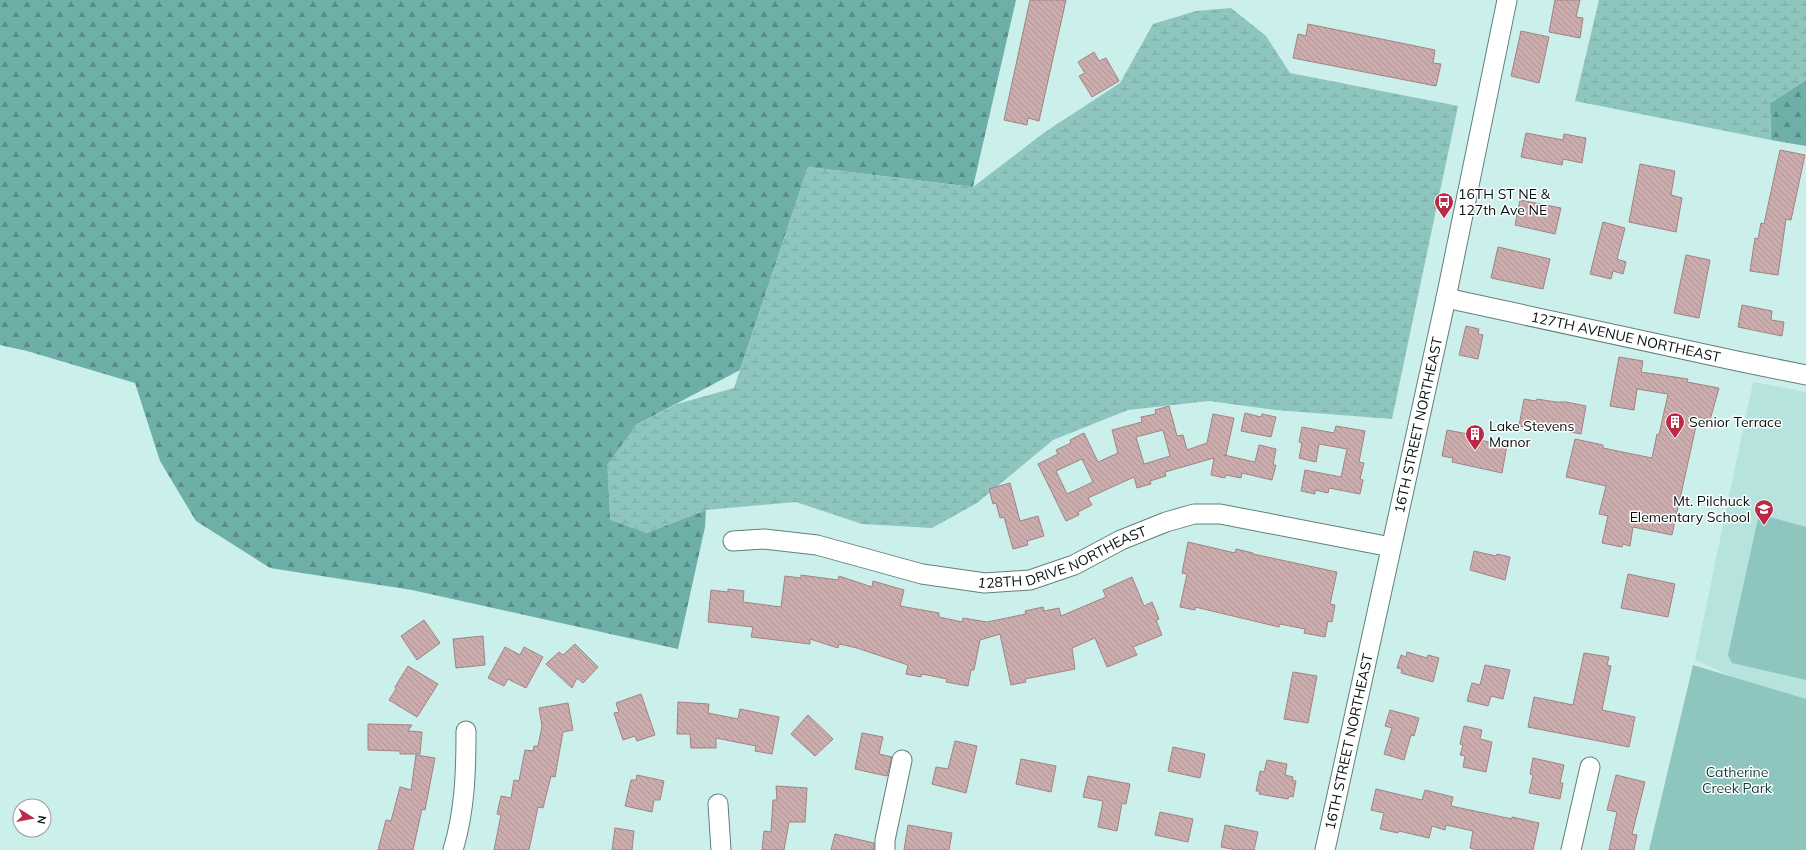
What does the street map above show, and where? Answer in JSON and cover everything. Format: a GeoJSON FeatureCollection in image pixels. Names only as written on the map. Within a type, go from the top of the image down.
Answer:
{"type":"FeatureCollection","features":[{"type":"Feature","properties":{"kind":"street","name":"16TH STREET NORTHEAST"},"geometry":{"type":"LineString","coordinates":[[1325,850],[1446,298],[1507,0]]}},
{"type":"Feature","properties":{"kind":"street","name":"127TH AVENUE NORTHEAST"},"geometry":{"type":"LineString","coordinates":[[1446,298],[1736,361],[1806,374]]}},
{"type":"Feature","properties":{"kind":"street","name":"128TH DRIVE NORTHEAST"},"geometry":{"type":"LineString","coordinates":[[733,541],[764,539],[816,545],[922,574],[985,583],[1030,580],[1074,565],[1121,540],[1166,522],[1194,514],[1220,514],[1391,547]]}},
{"type":"Feature","properties":{"kind":"street"},"geometry":{"type":"LineString","coordinates":[[453,850],[464,800],[466,731]]}},
{"type":"Feature","properties":{"kind":"street"},"geometry":{"type":"LineString","coordinates":[[884,850],[902,760]]}},
{"type":"Feature","properties":{"kind":"street"},"geometry":{"type":"LineString","coordinates":[[1571,850],[1590,767]]}},
{"type":"Feature","properties":{"kind":"street"},"geometry":{"type":"LineString","coordinates":[[718,804],[721,850]]}},
{"type":"Feature","properties":{"kind":"shaded area","name":"Mt. Pilchuck Elementary School"},"geometry":{"type":"Polygon","coordinates":[[[1753,382],[1806,392],[1806,710],[1695,660],[1753,382]]]}},
{"type":"Feature","properties":{"kind":"green space"},"geometry":{"type":"Polygon","coordinates":[[[0,0],[1016,0],[973,187],[808,167],[740,370],[636,425],[646,533],[706,510],[705,527],[678,649],[412,590],[270,568],[196,521],[160,461],[135,383],[27,351],[0,345],[0,0]]]}},
{"type":"Feature","properties":{"kind":"green space"},"geometry":{"type":"Polygon","coordinates":[[[1599,0],[1806,0],[1806,80],[1770,103],[1771,140],[1575,101],[1599,0]]]}},
{"type":"Feature","properties":{"kind":"green space"},"geometry":{"type":"Polygon","coordinates":[[[1231,8],[1266,36],[1290,73],[1458,106],[1392,419],[1276,410],[1209,401],[1128,410],[1053,440],[977,503],[932,528],[862,524],[796,502],[706,510],[646,533],[610,520],[607,465],[636,425],[677,404],[734,388],[808,167],[973,187],[1045,132],[1120,83],[1153,24],[1196,11],[1231,8]]]}},
{"type":"Feature","properties":{"kind":"green space"},"geometry":{"type":"Polygon","coordinates":[[[1806,80],[1806,146],[1771,140],[1770,103],[1806,80]]]}},
{"type":"Feature","properties":{"kind":"green space"},"geometry":{"type":"Polygon","coordinates":[[[1759,514],[1806,527],[1806,680],[1732,663],[1728,655],[1759,514]]]}},
{"type":"Feature","properties":{"kind":"green space","name":"Catherine Creek Park"},"geometry":{"type":"Polygon","coordinates":[[[1693,665],[1806,699],[1806,850],[1649,850],[1693,665]]]}},
{"type":"Feature","properties":{"kind":"building"},"geometry":{"type":"Polygon","coordinates":[[[1030,0],[1066,0],[1039,121],[1028,118],[1027,125],[1004,120],[1030,0]]]}},
{"type":"Feature","properties":{"kind":"building"},"geometry":{"type":"Polygon","coordinates":[[[1555,0],[1580,0],[1576,17],[1583,18],[1580,38],[1549,32],[1555,0]]]}},
{"type":"Feature","properties":{"kind":"building"},"geometry":{"type":"Polygon","coordinates":[[[1308,24],[1435,50],[1433,63],[1441,64],[1436,86],[1293,58],[1298,34],[1306,36],[1308,24]]]}},
{"type":"Feature","properties":{"kind":"building"},"geometry":{"type":"Polygon","coordinates":[[[1521,31],[1549,37],[1539,83],[1511,76],[1521,31]]]}},
{"type":"Feature","properties":{"kind":"building"},"geometry":{"type":"Polygon","coordinates":[[[1094,52],[1099,61],[1106,58],[1119,81],[1092,97],[1079,76],[1085,73],[1078,62],[1094,52]]]}},
{"type":"Feature","properties":{"kind":"building"},"geometry":{"type":"Polygon","coordinates":[[[1526,133],[1563,140],[1564,134],[1586,138],[1582,163],[1563,159],[1562,165],[1521,157],[1526,133]]]}},
{"type":"Feature","properties":{"kind":"building"},"geometry":{"type":"Polygon","coordinates":[[[1780,150],[1805,155],[1791,220],[1786,219],[1778,275],[1750,271],[1755,238],[1758,239],[1761,223],[1764,224],[1780,150]]]}},
{"type":"Feature","properties":{"kind":"building"},"geometry":{"type":"Polygon","coordinates":[[[1640,164],[1675,171],[1671,195],[1682,198],[1676,232],[1629,222],[1640,164]]]}},
{"type":"Feature","properties":{"kind":"building"},"geometry":{"type":"Polygon","coordinates":[[[1520,200],[1561,208],[1555,234],[1515,225],[1520,200]]]}},
{"type":"Feature","properties":{"kind":"building"},"geometry":{"type":"Polygon","coordinates":[[[1603,222],[1625,228],[1617,259],[1626,262],[1623,274],[1613,271],[1611,279],[1590,274],[1603,222]]]}},
{"type":"Feature","properties":{"kind":"building"},"geometry":{"type":"Polygon","coordinates":[[[1498,247],[1550,259],[1543,289],[1491,278],[1498,247]]]}},
{"type":"Feature","properties":{"kind":"building"},"geometry":{"type":"Polygon","coordinates":[[[1686,255],[1710,260],[1699,318],[1674,313],[1686,255]]]}},
{"type":"Feature","properties":{"kind":"building"},"geometry":{"type":"Polygon","coordinates":[[[1742,305],[1772,311],[1771,320],[1784,322],[1782,336],[1738,327],[1742,305]]]}},
{"type":"Feature","properties":{"kind":"building"},"geometry":{"type":"Polygon","coordinates":[[[1466,326],[1479,329],[1478,334],[1483,335],[1478,359],[1459,355],[1466,326]]]}},
{"type":"Feature","properties":{"kind":"building"},"geometry":{"type":"Polygon","coordinates":[[[1619,357],[1643,361],[1641,372],[1688,379],[1687,382],[1719,388],[1710,420],[1698,417],[1672,535],[1633,527],[1630,546],[1623,544],[1622,547],[1602,543],[1608,516],[1599,514],[1606,486],[1566,477],[1575,439],[1603,445],[1603,448],[1652,458],[1657,434],[1659,435],[1668,394],[1637,389],[1634,410],[1610,406],[1619,357]]]}},
{"type":"Feature","properties":{"kind":"building"},"geometry":{"type":"Polygon","coordinates":[[[1524,399],[1566,402],[1586,406],[1581,434],[1551,428],[1550,432],[1519,426],[1524,399]]]}},
{"type":"Feature","properties":{"kind":"building"},"geometry":{"type":"Polygon","coordinates":[[[1169,406],[1177,436],[1183,435],[1187,450],[1207,443],[1213,414],[1234,418],[1226,455],[1224,455],[1255,462],[1259,445],[1276,449],[1273,465],[1276,465],[1272,480],[1242,473],[1241,478],[1226,475],[1225,478],[1211,475],[1214,458],[1165,472],[1166,476],[1150,481],[1151,484],[1137,488],[1134,477],[1088,498],[1092,505],[1078,512],[1079,515],[1066,521],[1038,464],[1058,454],[1056,450],[1071,443],[1070,440],[1084,433],[1098,462],[1118,453],[1112,430],[1142,422],[1141,417],[1156,414],[1155,410],[1169,406]],[[1163,430],[1136,437],[1144,464],[1170,456],[1163,430]],[[1082,459],[1056,471],[1067,494],[1093,482],[1082,459]]]}},
{"type":"Feature","properties":{"kind":"building"},"geometry":{"type":"Polygon","coordinates":[[[1245,413],[1261,417],[1262,414],[1276,417],[1271,437],[1241,431],[1245,413]]]}},
{"type":"Feature","properties":{"kind":"building"},"geometry":{"type":"Polygon","coordinates":[[[1336,426],[1365,431],[1359,462],[1364,463],[1360,479],[1363,480],[1360,494],[1329,488],[1328,493],[1315,490],[1315,494],[1301,491],[1305,470],[1341,477],[1347,449],[1319,444],[1316,462],[1299,458],[1302,443],[1299,442],[1302,427],[1334,433],[1336,426]]]}},
{"type":"Feature","properties":{"kind":"building","name":"Lake Stevens Manor"},"geometry":{"type":"Polygon","coordinates":[[[1447,430],[1479,436],[1478,440],[1507,445],[1502,473],[1452,462],[1453,458],[1442,456],[1447,430]]]}},
{"type":"Feature","properties":{"kind":"building"},"geometry":{"type":"Polygon","coordinates":[[[1010,483],[1020,521],[1038,516],[1044,536],[1027,541],[1028,545],[1013,549],[1004,517],[1000,518],[996,503],[993,504],[989,489],[1010,483]]]}},
{"type":"Feature","properties":{"kind":"building"},"geometry":{"type":"Polygon","coordinates":[[[1188,542],[1235,553],[1236,549],[1337,572],[1330,604],[1335,605],[1332,622],[1328,621],[1325,637],[1304,633],[1305,629],[1280,624],[1279,627],[1195,607],[1195,610],[1180,607],[1187,574],[1182,573],[1188,542]]]}},
{"type":"Feature","properties":{"kind":"building"},"geometry":{"type":"Polygon","coordinates":[[[1474,551],[1496,556],[1497,554],[1510,557],[1505,580],[1470,570],[1474,551]]]}},
{"type":"Feature","properties":{"kind":"building"},"geometry":{"type":"Polygon","coordinates":[[[1628,574],[1675,584],[1668,617],[1621,608],[1628,574]]]}},
{"type":"Feature","properties":{"kind":"building"},"geometry":{"type":"Polygon","coordinates":[[[801,575],[838,580],[839,576],[872,587],[873,581],[904,590],[900,606],[939,613],[939,617],[962,622],[963,618],[987,622],[1026,614],[1025,611],[1043,607],[1044,611],[1059,608],[1061,616],[1106,597],[1103,590],[1132,577],[1144,606],[1152,602],[1159,619],[1156,620],[1162,635],[1133,647],[1137,655],[1107,667],[1095,638],[1072,648],[1075,669],[1025,679],[1026,682],[1011,685],[1000,634],[980,640],[974,670],[971,670],[968,686],[946,682],[947,679],[922,674],[921,677],[906,674],[908,665],[857,648],[839,644],[838,648],[810,639],[810,644],[751,637],[753,627],[708,622],[711,590],[728,592],[728,589],[744,591],[743,602],[781,607],[785,576],[801,578],[801,575]]]}},
{"type":"Feature","properties":{"kind":"building"},"geometry":{"type":"Polygon","coordinates":[[[424,620],[440,643],[417,660],[401,636],[424,620]]]}},
{"type":"Feature","properties":{"kind":"building"},"geometry":{"type":"Polygon","coordinates":[[[483,636],[485,665],[456,668],[453,639],[483,636]]]}},
{"type":"Feature","properties":{"kind":"building"},"geometry":{"type":"Polygon","coordinates":[[[575,644],[598,667],[583,683],[577,678],[572,688],[546,664],[559,652],[563,655],[575,644]]]}},
{"type":"Feature","properties":{"kind":"building"},"geometry":{"type":"Polygon","coordinates":[[[505,647],[520,655],[524,647],[543,657],[526,688],[508,679],[504,686],[488,678],[505,647]]]}},
{"type":"Feature","properties":{"kind":"building"},"geometry":{"type":"Polygon","coordinates":[[[1407,652],[1427,658],[1428,655],[1439,658],[1433,682],[1401,673],[1402,669],[1397,668],[1401,655],[1406,657],[1407,652]]]}},
{"type":"Feature","properties":{"kind":"building"},"geometry":{"type":"Polygon","coordinates":[[[1584,653],[1609,657],[1607,665],[1611,666],[1602,710],[1635,717],[1629,747],[1528,727],[1534,697],[1573,705],[1584,653]]]}},
{"type":"Feature","properties":{"kind":"building"},"geometry":{"type":"Polygon","coordinates":[[[1485,665],[1510,670],[1503,699],[1491,696],[1488,706],[1467,701],[1472,683],[1480,685],[1485,665]]]}},
{"type":"Feature","properties":{"kind":"building"},"geometry":{"type":"Polygon","coordinates":[[[408,666],[438,684],[417,717],[389,700],[408,666]]]}},
{"type":"Feature","properties":{"kind":"building"},"geometry":{"type":"Polygon","coordinates":[[[1293,672],[1317,676],[1308,723],[1284,719],[1293,672]]]}},
{"type":"Feature","properties":{"kind":"building"},"geometry":{"type":"Polygon","coordinates":[[[641,694],[655,735],[637,741],[635,736],[623,740],[614,713],[619,712],[616,703],[641,694]]]}},
{"type":"Feature","properties":{"kind":"building"},"geometry":{"type":"Polygon","coordinates":[[[678,702],[709,704],[708,713],[738,719],[740,709],[779,717],[772,754],[755,751],[756,746],[716,738],[716,748],[691,748],[690,734],[677,734],[678,702]]]}},
{"type":"Feature","properties":{"kind":"building"},"geometry":{"type":"Polygon","coordinates":[[[568,703],[573,730],[563,732],[555,777],[551,776],[543,808],[538,807],[529,850],[494,850],[501,815],[497,814],[501,796],[511,798],[514,780],[519,781],[525,750],[533,751],[534,746],[538,746],[542,726],[539,708],[568,703]]]}},
{"type":"Feature","properties":{"kind":"building"},"geometry":{"type":"Polygon","coordinates":[[[1390,710],[1419,718],[1414,736],[1411,735],[1404,760],[1384,754],[1392,728],[1385,726],[1390,710]]]}},
{"type":"Feature","properties":{"kind":"building"},"geometry":{"type":"Polygon","coordinates":[[[808,715],[833,739],[815,756],[791,734],[808,715]]]}},
{"type":"Feature","properties":{"kind":"building"},"geometry":{"type":"Polygon","coordinates":[[[368,724],[412,725],[408,731],[422,732],[420,754],[400,754],[400,751],[368,750],[368,724]]]}},
{"type":"Feature","properties":{"kind":"building"},"geometry":{"type":"Polygon","coordinates":[[[1464,726],[1482,730],[1480,739],[1492,742],[1486,772],[1463,767],[1465,756],[1460,755],[1463,745],[1460,744],[1464,726]]]}},
{"type":"Feature","properties":{"kind":"building"},"geometry":{"type":"Polygon","coordinates":[[[862,733],[883,737],[879,754],[892,757],[887,776],[855,769],[862,733]]]}},
{"type":"Feature","properties":{"kind":"building"},"geometry":{"type":"Polygon","coordinates":[[[955,741],[977,746],[966,793],[932,784],[936,767],[948,769],[955,741]]]}},
{"type":"Feature","properties":{"kind":"building"},"geometry":{"type":"Polygon","coordinates":[[[1173,747],[1205,754],[1200,778],[1168,771],[1173,747]]]}},
{"type":"Feature","properties":{"kind":"building"},"geometry":{"type":"Polygon","coordinates":[[[416,755],[435,758],[425,810],[422,809],[413,850],[378,850],[386,820],[391,821],[400,787],[411,790],[416,755]]]}},
{"type":"Feature","properties":{"kind":"building"},"geometry":{"type":"Polygon","coordinates":[[[1533,758],[1564,765],[1560,783],[1563,783],[1560,799],[1529,793],[1533,775],[1530,774],[1533,758]]]}},
{"type":"Feature","properties":{"kind":"building"},"geometry":{"type":"Polygon","coordinates":[[[1021,759],[1056,766],[1051,792],[1016,784],[1021,759]]]}},
{"type":"Feature","properties":{"kind":"building"},"geometry":{"type":"Polygon","coordinates":[[[1267,760],[1287,764],[1285,775],[1293,777],[1292,780],[1296,781],[1293,797],[1289,796],[1288,799],[1259,794],[1260,791],[1256,791],[1260,771],[1264,772],[1267,760]]]}},
{"type":"Feature","properties":{"kind":"building"},"geometry":{"type":"Polygon","coordinates":[[[637,775],[664,781],[660,800],[654,800],[652,812],[625,806],[631,780],[636,780],[637,775]]]}},
{"type":"Feature","properties":{"kind":"building"},"geometry":{"type":"Polygon","coordinates":[[[1616,775],[1645,782],[1632,834],[1637,835],[1634,850],[1609,850],[1617,812],[1607,810],[1616,775]]]}},
{"type":"Feature","properties":{"kind":"building"},"geometry":{"type":"Polygon","coordinates":[[[1088,776],[1130,784],[1126,804],[1122,803],[1117,831],[1098,827],[1103,801],[1083,797],[1088,776]]]}},
{"type":"Feature","properties":{"kind":"building"},"geometry":{"type":"Polygon","coordinates":[[[776,786],[807,788],[805,822],[789,822],[784,850],[762,850],[764,831],[771,832],[773,800],[777,800],[776,786]]]}},
{"type":"Feature","properties":{"kind":"building"},"geometry":{"type":"Polygon","coordinates":[[[1376,789],[1422,800],[1425,790],[1453,797],[1451,806],[1539,823],[1533,850],[1477,850],[1470,848],[1473,831],[1446,825],[1445,830],[1432,826],[1429,838],[1399,831],[1398,833],[1380,829],[1384,813],[1371,810],[1376,789]]]}},
{"type":"Feature","properties":{"kind":"building"},"geometry":{"type":"Polygon","coordinates":[[[1160,812],[1193,819],[1188,842],[1155,835],[1160,812]]]}},
{"type":"Feature","properties":{"kind":"building"},"geometry":{"type":"Polygon","coordinates":[[[908,825],[952,833],[949,850],[904,850],[908,825]]]}},
{"type":"Feature","properties":{"kind":"building"},"geometry":{"type":"Polygon","coordinates":[[[1225,825],[1258,832],[1254,850],[1236,850],[1221,847],[1225,825]]]}},
{"type":"Feature","properties":{"kind":"building"},"geometry":{"type":"Polygon","coordinates":[[[615,828],[634,831],[632,850],[612,850],[615,828]]]}},
{"type":"Feature","properties":{"kind":"building"},"geometry":{"type":"Polygon","coordinates":[[[835,834],[874,843],[874,850],[831,850],[835,834]]]}},
{"type":"Feature","properties":{"kind":"place","name":"16TH ST NE & 127th Ave NE"},"geometry":{"type":"Point","coordinates":[1444,219]}},
{"type":"Feature","properties":{"kind":"place","name":"Senior Terrace"},"geometry":{"type":"Point","coordinates":[1675,439]}},
{"type":"Feature","properties":{"kind":"place","name":"Lake Stevens Manor"},"geometry":{"type":"Point","coordinates":[1475,451]}},
{"type":"Feature","properties":{"kind":"place","name":"Mt. Pilchuck Elementary School"},"geometry":{"type":"Point","coordinates":[1764,526]}}]}
